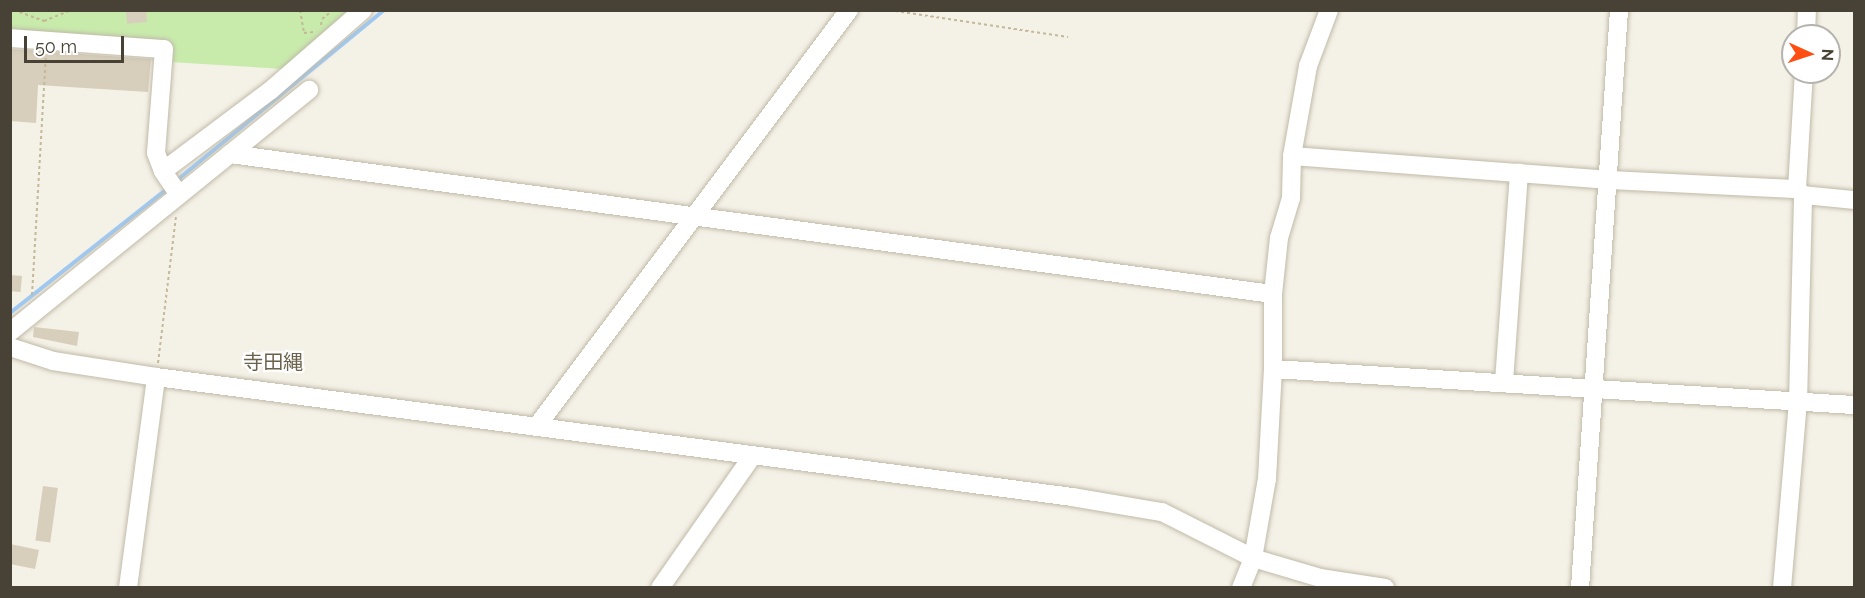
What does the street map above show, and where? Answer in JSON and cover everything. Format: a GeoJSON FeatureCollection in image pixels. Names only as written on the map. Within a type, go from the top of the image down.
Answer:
{"type":"FeatureCollection","features":[{"type":"Feature","properties":{"kind":"street"},"geometry":{"type":"LineString","coordinates":[[10,332],[230,154],[363,10]]}},
{"type":"Feature","properties":{"kind":"street"},"geometry":{"type":"LineString","coordinates":[[537,426],[849,10]]}},
{"type":"Feature","properties":{"kind":"street"},"geometry":{"type":"LineString","coordinates":[[1241,588],[1253,558],[1267,479],[1273,369],[1274,294],[1279,238],[1291,198],[1292,156],[1308,66],[1329,10]]}},
{"type":"Feature","properties":{"kind":"street"},"geometry":{"type":"LineString","coordinates":[[1580,588],[1610,180],[1619,10]]}},
{"type":"Feature","properties":{"kind":"street"},"geometry":{"type":"LineString","coordinates":[[10,38],[164,49],[156,153],[165,174],[179,195]]}},
{"type":"Feature","properties":{"kind":"street"},"geometry":{"type":"LineString","coordinates":[[1782,588],[1798,403],[1804,84]]}},
{"type":"Feature","properties":{"kind":"street"},"geometry":{"type":"LineString","coordinates":[[165,174],[279,100],[309,90]]}},
{"type":"Feature","properties":{"kind":"street"},"geometry":{"type":"LineString","coordinates":[[230,154],[1274,294]]}},
{"type":"Feature","properties":{"kind":"street"},"geometry":{"type":"LineString","coordinates":[[1292,156],[1800,192],[1854,200]]}},
{"type":"Feature","properties":{"kind":"street"},"geometry":{"type":"LineString","coordinates":[[1504,382],[1519,173]]}},
{"type":"Feature","properties":{"kind":"street"},"geometry":{"type":"LineString","coordinates":[[10,347],[52,361],[156,377],[537,426],[1162,512],[1253,558],[1320,578],[1385,588]]}},
{"type":"Feature","properties":{"kind":"street"},"geometry":{"type":"LineString","coordinates":[[1273,369],[1854,405]]}},
{"type":"Feature","properties":{"kind":"street"},"geometry":{"type":"LineString","coordinates":[[128,588],[156,377]]}},
{"type":"Feature","properties":{"kind":"street"},"geometry":{"type":"LineString","coordinates":[[660,588],[753,455]]}},
{"type":"Feature","properties":{"kind":"path"},"geometry":{"type":"LineString","coordinates":[[14,10],[44,21],[71,10]]}},
{"type":"Feature","properties":{"kind":"path"},"geometry":{"type":"LineString","coordinates":[[300,10],[304,33],[314,32],[321,27],[322,19],[333,10]]}},
{"type":"Feature","properties":{"kind":"path"},"geometry":{"type":"LineString","coordinates":[[889,10],[1068,37]]}},
{"type":"Feature","properties":{"kind":"path"},"geometry":{"type":"LineString","coordinates":[[30,291],[47,40]]}},
{"type":"Feature","properties":{"kind":"path"},"geometry":{"type":"LineString","coordinates":[[156,377],[179,195]]}},
{"type":"Feature","properties":{"kind":"green space"},"geometry":{"type":"Polygon","coordinates":[[[10,11],[351,11],[283,69],[170,62],[172,47],[11,35],[10,11]]]}},
{"type":"Feature","properties":{"kind":"building"},"geometry":{"type":"Polygon","coordinates":[[[146,10],[147,22],[127,24],[126,12],[146,10]]]}},
{"type":"Feature","properties":{"kind":"building"},"geometry":{"type":"Polygon","coordinates":[[[10,49],[151,59],[148,92],[38,85],[36,123],[10,121],[10,49]]]}},
{"type":"Feature","properties":{"kind":"building"},"geometry":{"type":"Polygon","coordinates":[[[10,275],[22,276],[21,292],[10,291],[10,275]]]}},
{"type":"Feature","properties":{"kind":"building"},"geometry":{"type":"Polygon","coordinates":[[[34,327],[79,332],[77,346],[33,337],[34,327]]]}},
{"type":"Feature","properties":{"kind":"building"},"geometry":{"type":"Polygon","coordinates":[[[43,486],[58,488],[50,543],[35,540],[43,486]]]}},
{"type":"Feature","properties":{"kind":"building"},"geometry":{"type":"Polygon","coordinates":[[[10,544],[39,550],[35,569],[10,564],[10,544]]]}},
{"type":"Feature","properties":{"kind":"waterway"},"geometry":{"type":"LineString","coordinates":[[176,181],[384,10]]}},
{"type":"Feature","properties":{"kind":"waterway"},"geometry":{"type":"LineString","coordinates":[[10,313],[168,188]]}},
{"type":"Feature","properties":{"kind":"district","name":"寺田縄"},"geometry":{"type":"Point","coordinates":[273,362]}}]}
